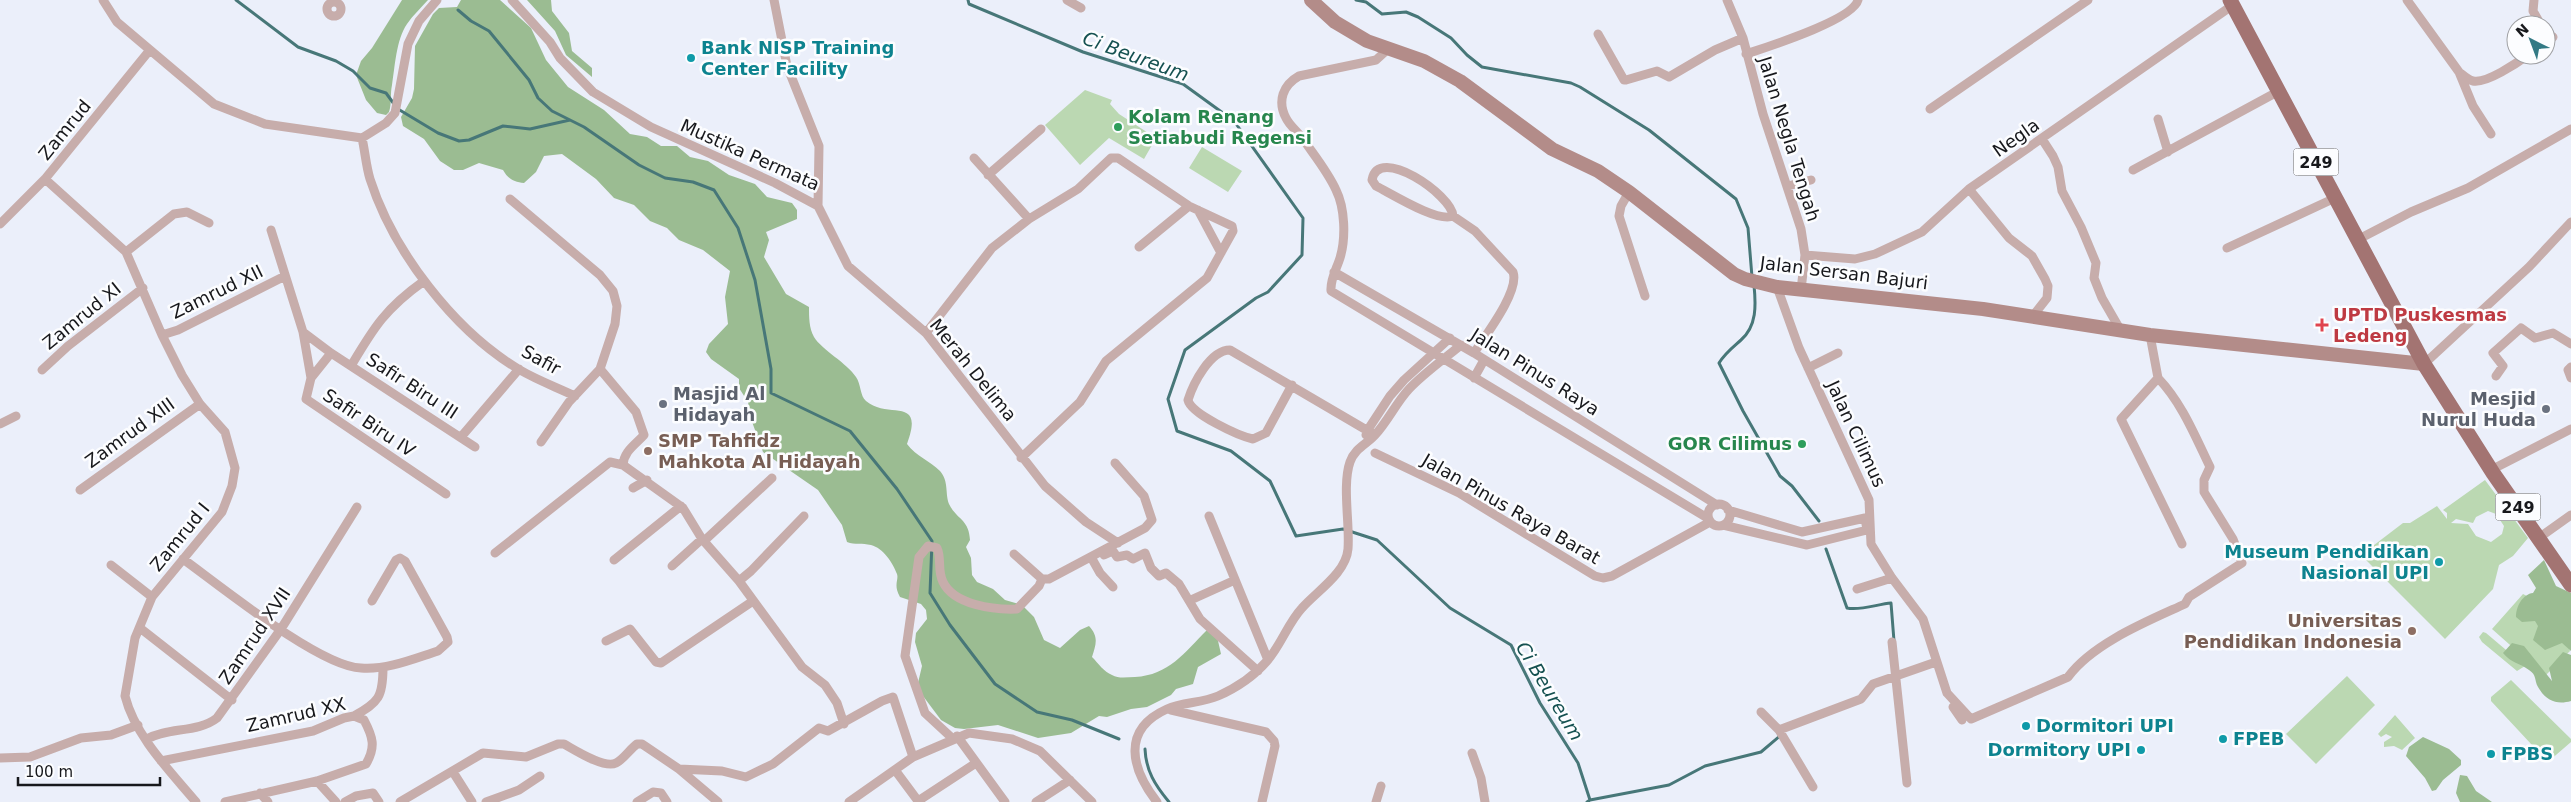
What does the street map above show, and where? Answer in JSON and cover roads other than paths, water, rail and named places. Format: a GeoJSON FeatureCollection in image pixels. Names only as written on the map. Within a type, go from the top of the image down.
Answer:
{"type":"FeatureCollection","features":[{"type":"Feature","properties":{"kind":"main road","name":"Jalan Sersan Bajuri"},"geometry":{"type":"LineString","coordinates":[[1311,0],[1335,22],[1366,42],[1434,65],[1460,81],[1552,149],[1598,170],[1630,192],[1734,274],[1753,281],[1777,287],[1982,310],[2150,335],[2424,364]]}},
{"type":"Feature","properties":{"kind":"main road","name":"249"},"geometry":{"type":"LineString","coordinates":[[2232,3],[2424,364],[2491,470],[2540,537],[2571,585]]}},
{"type":"Feature","properties":{"kind":"street"},"geometry":{"type":"LineString","coordinates":[[103,0],[117,22],[214,104],[265,124],[362,138],[386,123],[395,113],[408,44],[419,21],[437,0]]}},
{"type":"Feature","properties":{"kind":"street","name":"Mustika Permata"},"geometry":{"type":"LineString","coordinates":[[512,0],[550,42],[560,58],[593,92],[651,127],[775,183],[818,206],[819,146],[786,66],[774,0]]}},
{"type":"Feature","properties":{"kind":"street"},"geometry":{"type":"LineString","coordinates":[[1067,0],[1080,8]]}},
{"type":"Feature","properties":{"kind":"street","name":"Jalan Negla Tengah"},"geometry":{"type":"LineString","coordinates":[[1727,0],[1743,38],[1763,114],[1801,229],[1805,256],[1802,290]]}},
{"type":"Feature","properties":{"kind":"street"},"geometry":{"type":"LineString","coordinates":[[1746,54],[1812,30],[1848,12],[1858,0]]}},
{"type":"Feature","properties":{"kind":"street"},"geometry":{"type":"LineString","coordinates":[[1930,109],[2088,0]]}},
{"type":"Feature","properties":{"kind":"street"},"geometry":{"type":"LineString","coordinates":[[2406,0],[2459,72],[2473,106],[2492,134]]}},
{"type":"Feature","properties":{"kind":"street"},"geometry":{"type":"LineString","coordinates":[[2534,0],[2536,15]]}},
{"type":"Feature","properties":{"kind":"street","name":"Negla"},"geometry":{"type":"LineString","coordinates":[[1805,256],[1855,259],[1874,254],[1922,232],[1969,189],[2232,3]]}},
{"type":"Feature","properties":{"kind":"street"},"geometry":{"type":"LineString","coordinates":[[1598,34],[1624,80],[1657,72],[1669,77],[1715,50],[1743,38]]}},
{"type":"Feature","properties":{"kind":"street"},"geometry":{"type":"LineString","coordinates":[[1334,272],[1341,256],[1343,228],[1343,214],[1338,193],[1305,142],[1286,118],[1282,97],[1289,84],[1299,76],[1376,60],[1387,50]]}},
{"type":"Feature","properties":{"kind":"street","name":"Zamrud"},"geometry":{"type":"LineString","coordinates":[[0,224],[45,179],[149,51]]}},
{"type":"Feature","properties":{"kind":"street"},"geometry":{"type":"LineString","coordinates":[[2459,72],[2471,81],[2478,81],[2491,77],[2511,65]]}},
{"type":"Feature","properties":{"kind":"street"},"geometry":{"type":"LineString","coordinates":[[2133,170],[2279,91]]}},
{"type":"Feature","properties":{"kind":"street"},"geometry":{"type":"LineString","coordinates":[[2158,119],[2168,152]]}},
{"type":"Feature","properties":{"kind":"street"},"geometry":{"type":"LineString","coordinates":[[988,175],[1041,129]]}},
{"type":"Feature","properties":{"kind":"street"},"geometry":{"type":"LineString","coordinates":[[2358,240],[2411,212],[2468,188],[2571,130]]}},
{"type":"Feature","properties":{"kind":"street","name":"Safir"},"geometry":{"type":"LineString","coordinates":[[362,138],[369,176],[383,212],[400,244],[424,281],[465,328],[519,369],[574,396]]}},
{"type":"Feature","properties":{"kind":"street"},"geometry":{"type":"LineString","coordinates":[[2042,139],[2058,167],[2062,190],[2081,227],[2096,263],[2094,278],[2102,298],[2121,331]]}},
{"type":"Feature","properties":{"kind":"street"},"geometry":{"type":"LineString","coordinates":[[926,333],[956,297],[986,254],[1005,236],[1078,188],[1104,163],[1114,157],[1194,208],[1233,227],[1233,231],[1207,278],[1106,361],[1080,402],[1021,458]]}},
{"type":"Feature","properties":{"kind":"street"},"geometry":{"type":"LineString","coordinates":[[974,158],[1029,219]]}},
{"type":"Feature","properties":{"kind":"street"},"geometry":{"type":"LineString","coordinates":[[1453,216],[1448,218],[1435,216],[1376,186],[1372,180],[1373,174],[1382,166],[1390,166],[1440,194],[1450,205],[1453,216],[1475,231],[1515,275],[1507,301],[1474,353]]}},
{"type":"Feature","properties":{"kind":"street","name":"Zamrud I"},"geometry":{"type":"LineString","coordinates":[[45,179],[126,252],[162,335],[200,404],[225,432],[232,450],[234,476],[222,512],[152,597],[135,638],[125,696],[138,725],[147,739],[162,761],[196,802]]}},
{"type":"Feature","properties":{"kind":"street"},"geometry":{"type":"LineString","coordinates":[[1788,186],[1811,180]]}},
{"type":"Feature","properties":{"kind":"street"},"geometry":{"type":"LineString","coordinates":[[1969,189],[2009,238],[2032,256],[2045,279],[2048,286],[2047,298],[2036,312],[2037,318]]}},
{"type":"Feature","properties":{"kind":"street"},"geometry":{"type":"LineString","coordinates":[[1630,192],[1621,206],[1619,216],[1645,296]]}},
{"type":"Feature","properties":{"kind":"street"},"geometry":{"type":"LineString","coordinates":[[2226,248],[2335,198]]}},
{"type":"Feature","properties":{"kind":"street"},"geometry":{"type":"LineString","coordinates":[[510,199],[600,275],[613,291],[617,306],[615,324],[600,369],[581,392],[574,396],[541,442]]}},
{"type":"Feature","properties":{"kind":"street","name":"Merah Delima"},"geometry":{"type":"LineString","coordinates":[[818,206],[848,266],[926,333],[971,389],[1021,458],[1058,500],[1118,543]]}},
{"type":"Feature","properties":{"kind":"street"},"geometry":{"type":"LineString","coordinates":[[1139,247],[1194,208]]}},
{"type":"Feature","properties":{"kind":"street"},"geometry":{"type":"LineString","coordinates":[[1194,208],[1221,253]]}},
{"type":"Feature","properties":{"kind":"street"},"geometry":{"type":"LineString","coordinates":[[126,252],[174,214],[187,212],[209,223]]}},
{"type":"Feature","properties":{"kind":"street"},"geometry":{"type":"LineString","coordinates":[[2424,364],[2529,267],[2571,222]]}},
{"type":"Feature","properties":{"kind":"street","name":"Safir Biru IV"},"geometry":{"type":"LineString","coordinates":[[271,230],[303,332],[311,378],[306,395],[307,400],[446,494]]}},
{"type":"Feature","properties":{"kind":"street","name":"Jalan Pinus Raya"},"geometry":{"type":"LineString","coordinates":[[1334,272],[1450,338],[1717,505],[1802,532],[1865,518],[1867,530],[1807,545],[1723,525],[1716,526],[1710,520],[1618,464],[1334,294],[1331,285],[1334,272]]}},
{"type":"Feature","properties":{"kind":"street","name":"Zamrud XII"},"geometry":{"type":"LineString","coordinates":[[162,335],[178,330],[285,276]]}},
{"type":"Feature","properties":{"kind":"street"},"geometry":{"type":"LineString","coordinates":[[351,366],[376,324],[387,311],[424,281]]}},
{"type":"Feature","properties":{"kind":"street","name":"Jalan Cilimus"},"geometry":{"type":"LineString","coordinates":[[1777,287],[1808,368],[1869,500],[1871,544],[1892,578],[1922,619],[1947,693],[1970,718],[1974,719],[2068,677],[2078,664],[2097,650],[2185,604],[2189,597],[2242,562],[2234,539],[2204,492],[2204,480],[2210,467],[2170,391],[2158,378]]}},
{"type":"Feature","properties":{"kind":"street","name":"Zamrud XI"},"geometry":{"type":"LineString","coordinates":[[42,370],[68,346],[142,288]]}},
{"type":"Feature","properties":{"kind":"street"},"geometry":{"type":"LineString","coordinates":[[2496,376],[2503,366],[2493,353],[2521,328],[2524,328],[2535,338],[2553,333],[2571,344]]}},
{"type":"Feature","properties":{"kind":"street","name":"Safir Biru III"},"geometry":{"type":"LineString","coordinates":[[303,332],[331,353],[475,447]]}},
{"type":"Feature","properties":{"kind":"street"},"geometry":{"type":"LineString","coordinates":[[2150,335],[2158,378],[2121,419],[2182,544]]}},
{"type":"Feature","properties":{"kind":"street"},"geometry":{"type":"LineString","coordinates":[[1157,802],[1139,775],[1134,759],[1134,745],[1142,729],[1167,709],[1219,695],[1258,671],[1268,660],[1301,609],[1334,576],[1348,550],[1347,501],[1350,463],[1371,433],[1390,396],[1450,338]]}},
{"type":"Feature","properties":{"kind":"street"},"geometry":{"type":"LineString","coordinates":[[1371,433],[1410,387],[1460,345]]}},
{"type":"Feature","properties":{"kind":"street"},"geometry":{"type":"LineString","coordinates":[[1292,385],[1266,432],[1253,439],[1216,423],[1193,409],[1188,400],[1212,359],[1224,350],[1230,350],[1292,385],[1371,433]]}},
{"type":"Feature","properties":{"kind":"street"},"geometry":{"type":"LineString","coordinates":[[311,378],[331,353]]}},
{"type":"Feature","properties":{"kind":"street"},"geometry":{"type":"LineString","coordinates":[[1808,368],[1838,353]]}},
{"type":"Feature","properties":{"kind":"street"},"geometry":{"type":"LineString","coordinates":[[1474,378],[1484,360]]}},
{"type":"Feature","properties":{"kind":"street"},"geometry":{"type":"LineString","coordinates":[[2571,367],[2568,370],[2571,378]]}},
{"type":"Feature","properties":{"kind":"street"},"geometry":{"type":"LineString","coordinates":[[461,437],[519,369]]}},
{"type":"Feature","properties":{"kind":"street"},"geometry":{"type":"LineString","coordinates":[[600,369],[636,412],[642,426],[644,435],[628,450],[624,457],[623,465]]}},
{"type":"Feature","properties":{"kind":"street","name":"Zamrud XIII"},"geometry":{"type":"LineString","coordinates":[[80,490],[200,404]]}},
{"type":"Feature","properties":{"kind":"street"},"geometry":{"type":"LineString","coordinates":[[0,424],[16,416]]}},
{"type":"Feature","properties":{"kind":"street"},"geometry":{"type":"LineString","coordinates":[[1576,439],[1586,423]]}},
{"type":"Feature","properties":{"kind":"street"},"geometry":{"type":"LineString","coordinates":[[2491,470],[2571,429]]}},
{"type":"Feature","properties":{"kind":"street"},"geometry":{"type":"LineString","coordinates":[[1618,464],[1626,448]]}},
{"type":"Feature","properties":{"kind":"street","name":"Jalan Pinus Raya Barat"},"geometry":{"type":"LineString","coordinates":[[1375,452],[1458,493],[1603,578],[1612,576],[1710,520]]}},
{"type":"Feature","properties":{"kind":"street"},"geometry":{"type":"LineString","coordinates":[[495,553],[610,462],[623,465],[647,480],[656,491],[681,506],[703,540],[739,580],[753,601],[778,630],[802,667],[825,685],[837,703],[844,724]]}},
{"type":"Feature","properties":{"kind":"street"},"geometry":{"type":"LineString","coordinates":[[1092,559],[1145,528],[1152,520],[1144,496],[1116,463]]}},
{"type":"Feature","properties":{"kind":"street"},"geometry":{"type":"LineString","coordinates":[[672,566],[772,478]]}},
{"type":"Feature","properties":{"kind":"street"},"geometry":{"type":"LineString","coordinates":[[633,488],[647,480]]}},
{"type":"Feature","properties":{"kind":"street"},"geometry":{"type":"LineString","coordinates":[[1710,520],[1709,512],[1717,505]]}},
{"type":"Feature","properties":{"kind":"street"},"geometry":{"type":"LineString","coordinates":[[614,560],[681,506]]}},
{"type":"Feature","properties":{"kind":"street","name":"Zamrud XVII"},"geometry":{"type":"LineString","coordinates":[[147,739],[165,731],[205,725],[217,718],[232,700],[281,629],[357,508]]}},
{"type":"Feature","properties":{"kind":"street"},"geometry":{"type":"LineString","coordinates":[[1723,525],[1729,519],[1728,510]]}},
{"type":"Feature","properties":{"kind":"street"},"geometry":{"type":"LineString","coordinates":[[2540,537],[2571,515]]}},
{"type":"Feature","properties":{"kind":"street"},"geometry":{"type":"LineString","coordinates":[[739,580],[751,571],[804,516]]}},
{"type":"Feature","properties":{"kind":"street"},"geometry":{"type":"LineString","coordinates":[[1209,516],[1268,660]]}},
{"type":"Feature","properties":{"kind":"street"},"geometry":{"type":"LineString","coordinates":[[1005,802],[976,763],[954,738],[925,713],[905,656],[919,557],[932,547],[940,556],[939,569],[943,583],[961,599],[973,603],[1017,609],[1039,586],[1042,579]]}},
{"type":"Feature","properties":{"kind":"street"},"geometry":{"type":"LineString","coordinates":[[1014,554],[1042,579],[1049,579],[1113,551],[1117,557],[1127,555],[1133,559],[1145,553],[1151,568],[1159,576],[1166,573],[1179,584],[1200,619],[1258,671]]}},
{"type":"Feature","properties":{"kind":"street"},"geometry":{"type":"LineString","coordinates":[[183,559],[304,646],[350,667],[383,667],[438,651],[448,642],[409,569],[400,558],[396,560],[372,601]]}},
{"type":"Feature","properties":{"kind":"street"},"geometry":{"type":"LineString","coordinates":[[1092,559],[1100,573],[1113,587]]}},
{"type":"Feature","properties":{"kind":"street"},"geometry":{"type":"LineString","coordinates":[[111,565],[152,597]]}},
{"type":"Feature","properties":{"kind":"street"},"geometry":{"type":"LineString","coordinates":[[1857,590],[1892,578]]}},
{"type":"Feature","properties":{"kind":"street"},"geometry":{"type":"LineString","coordinates":[[1193,599],[1235,580]]}},
{"type":"Feature","properties":{"kind":"street"},"geometry":{"type":"LineString","coordinates":[[606,641],[630,629],[656,662],[661,663],[753,601]]}},
{"type":"Feature","properties":{"kind":"street"},"geometry":{"type":"LineString","coordinates":[[140,628],[232,700]]}},
{"type":"Feature","properties":{"kind":"street"},"geometry":{"type":"LineString","coordinates":[[1892,642],[1906,783]]}},
{"type":"Feature","properties":{"kind":"street"},"geometry":{"type":"LineString","coordinates":[[1779,730],[1861,699],[1872,684],[1936,662]]}},
{"type":"Feature","properties":{"kind":"street"},"geometry":{"type":"LineString","coordinates":[[354,716],[375,704],[380,696],[383,667]]}},
{"type":"Feature","properties":{"kind":"street"},"geometry":{"type":"LineString","coordinates":[[1947,693],[1962,720]]}},
{"type":"Feature","properties":{"kind":"street"},"geometry":{"type":"LineString","coordinates":[[679,769],[722,771],[746,776],[773,764],[819,728],[828,731],[844,724],[882,700],[893,697],[913,757]]}},
{"type":"Feature","properties":{"kind":"street"},"geometry":{"type":"LineString","coordinates":[[1167,709],[1266,732],[1270,735],[1275,746],[1262,802]]}},
{"type":"Feature","properties":{"kind":"street"},"geometry":{"type":"LineString","coordinates":[[1761,712],[1779,730],[1813,787]]}},
{"type":"Feature","properties":{"kind":"street","name":"Zamrud XX"},"geometry":{"type":"LineString","coordinates":[[162,761],[313,731],[344,718],[354,716],[364,720],[371,733],[373,753],[366,764],[317,781],[225,802]]}},
{"type":"Feature","properties":{"kind":"street"},"geometry":{"type":"LineString","coordinates":[[0,758],[30,757],[81,738],[111,735],[138,725]]}},
{"type":"Feature","properties":{"kind":"street"},"geometry":{"type":"LineString","coordinates":[[849,802],[913,757],[969,733],[1012,739],[1040,751],[1092,802]]}},
{"type":"Feature","properties":{"kind":"street"},"geometry":{"type":"LineString","coordinates":[[400,802],[483,753],[526,756],[558,744],[564,744],[603,763],[611,764],[618,762],[637,744],[642,744],[679,769],[718,802]]}},
{"type":"Feature","properties":{"kind":"street"},"geometry":{"type":"LineString","coordinates":[[1472,753],[1481,778],[1485,802]]}},
{"type":"Feature","properties":{"kind":"street"},"geometry":{"type":"LineString","coordinates":[[895,770],[918,801],[976,763]]}},
{"type":"Feature","properties":{"kind":"street"},"geometry":{"type":"LineString","coordinates":[[453,772],[472,802]]}},
{"type":"Feature","properties":{"kind":"street"},"geometry":{"type":"LineString","coordinates":[[486,802],[524,787],[540,776]]}},
{"type":"Feature","properties":{"kind":"street"},"geometry":{"type":"LineString","coordinates":[[1036,802],[1070,780]]}},
{"type":"Feature","properties":{"kind":"street"},"geometry":{"type":"LineString","coordinates":[[317,781],[336,802]]}},
{"type":"Feature","properties":{"kind":"street"},"geometry":{"type":"LineString","coordinates":[[1376,802],[1381,786]]}},
{"type":"Feature","properties":{"kind":"street"},"geometry":{"type":"LineString","coordinates":[[638,802],[653,792],[661,793],[667,802]]}},
{"type":"Feature","properties":{"kind":"street"},"geometry":{"type":"LineString","coordinates":[[260,793],[268,802]]}},
{"type":"Feature","properties":{"kind":"street"},"geometry":{"type":"LineString","coordinates":[[345,802],[356,796],[373,793],[379,802]]}},
{"type":"Feature","properties":{"kind":"waterway"},"geometry":{"type":"LineString","coordinates":[[236,0],[298,47],[336,61],[353,71],[370,88],[386,93],[394,104]]}},
{"type":"Feature","properties":{"kind":"waterway","name":"Ci Beureum"},"geometry":{"type":"LineString","coordinates":[[968,0],[969,4],[1083,52],[1183,84],[1234,121],[1303,218],[1302,255],[1268,292],[1256,298],[1185,350],[1168,399],[1177,431],[1231,451],[1270,481],[1296,536],[1343,529],[1377,540],[1450,608],[1511,645],[1540,703],[1578,763],[1590,800],[1587,802]]}},
{"type":"Feature","properties":{"kind":"waterway"},"geometry":{"type":"LineString","coordinates":[[1356,0],[1366,2],[1382,14],[1406,12],[1418,17],[1451,38],[1482,67],[1571,83],[1649,130],[1736,199],[1748,228],[1752,277]]}},
{"type":"Feature","properties":{"kind":"waterway"},"geometry":{"type":"LineString","coordinates":[[458,10],[471,21],[489,31],[529,80],[538,98],[552,111],[584,127],[639,165],[665,178],[693,182],[714,190],[738,228],[755,280],[771,369],[771,393],[850,431],[897,489],[932,541],[930,593],[950,625],[995,684],[1037,712],[1072,720],[1119,739]]}},
{"type":"Feature","properties":{"kind":"waterway"},"geometry":{"type":"LineString","coordinates":[[398,109],[438,133],[459,141],[469,140],[503,126],[530,129],[570,120]]}},
{"type":"Feature","properties":{"kind":"waterway"},"geometry":{"type":"LineString","coordinates":[[1754,285],[1755,308],[1753,322],[1746,334],[1726,353],[1719,363],[1743,411],[1780,476],[1792,486],[1819,521]]}},
{"type":"Feature","properties":{"kind":"waterway"},"geometry":{"type":"LineString","coordinates":[[1826,549],[1847,608],[1863,608],[1891,603],[1894,641]]}},
{"type":"Feature","properties":{"kind":"waterway"},"geometry":{"type":"LineString","coordinates":[[1590,800],[1669,785],[1705,766],[1761,752],[1781,735]]}},
{"type":"Feature","properties":{"kind":"waterway","name":"Ci Beureum"},"geometry":{"type":"LineString","coordinates":[[1145,749],[1147,764],[1152,777],[1159,790],[1169,802]]}},
{"type":"Feature","properties":{"kind":"place","name":"Bank NISP Training Center Facility"},"geometry":{"type":"Point","coordinates":[691,58]}},
{"type":"Feature","properties":{"kind":"place","name":"Kolam Renang Setiabudi Regensi"},"geometry":{"type":"Point","coordinates":[1118,127]}},
{"type":"Feature","properties":{"kind":"place","name":"UPTD Puskesmas Ledeng"},"geometry":{"type":"Point","coordinates":[2322,325]}},
{"type":"Feature","properties":{"kind":"place","name":"Masjid Al Hidayah"},"geometry":{"type":"Point","coordinates":[663,404]}},
{"type":"Feature","properties":{"kind":"place","name":"Mesjid Nurul Huda"},"geometry":{"type":"Point","coordinates":[2546,409]}},
{"type":"Feature","properties":{"kind":"place","name":"GOR Cilimus"},"geometry":{"type":"Point","coordinates":[1802,444]}},
{"type":"Feature","properties":{"kind":"place","name":"SMP Tahfidz Mahkota Al Hidayah"},"geometry":{"type":"Point","coordinates":[648,451]}},
{"type":"Feature","properties":{"kind":"place","name":"Museum Pendidikan Nasional UPI"},"geometry":{"type":"Point","coordinates":[2439,562]}},
{"type":"Feature","properties":{"kind":"place","name":"Universitas Pendidikan Indonesia"},"geometry":{"type":"Point","coordinates":[2412,631]}},
{"type":"Feature","properties":{"kind":"place","name":"Dormitori UPI"},"geometry":{"type":"Point","coordinates":[2026,726]}},
{"type":"Feature","properties":{"kind":"place","name":"FPEB"},"geometry":{"type":"Point","coordinates":[2223,739]}},
{"type":"Feature","properties":{"kind":"place","name":"Dormitory UPI"},"geometry":{"type":"Point","coordinates":[2141,750]}},
{"type":"Feature","properties":{"kind":"place","name":"FPBS"},"geometry":{"type":"Point","coordinates":[2491,754]}}]}
